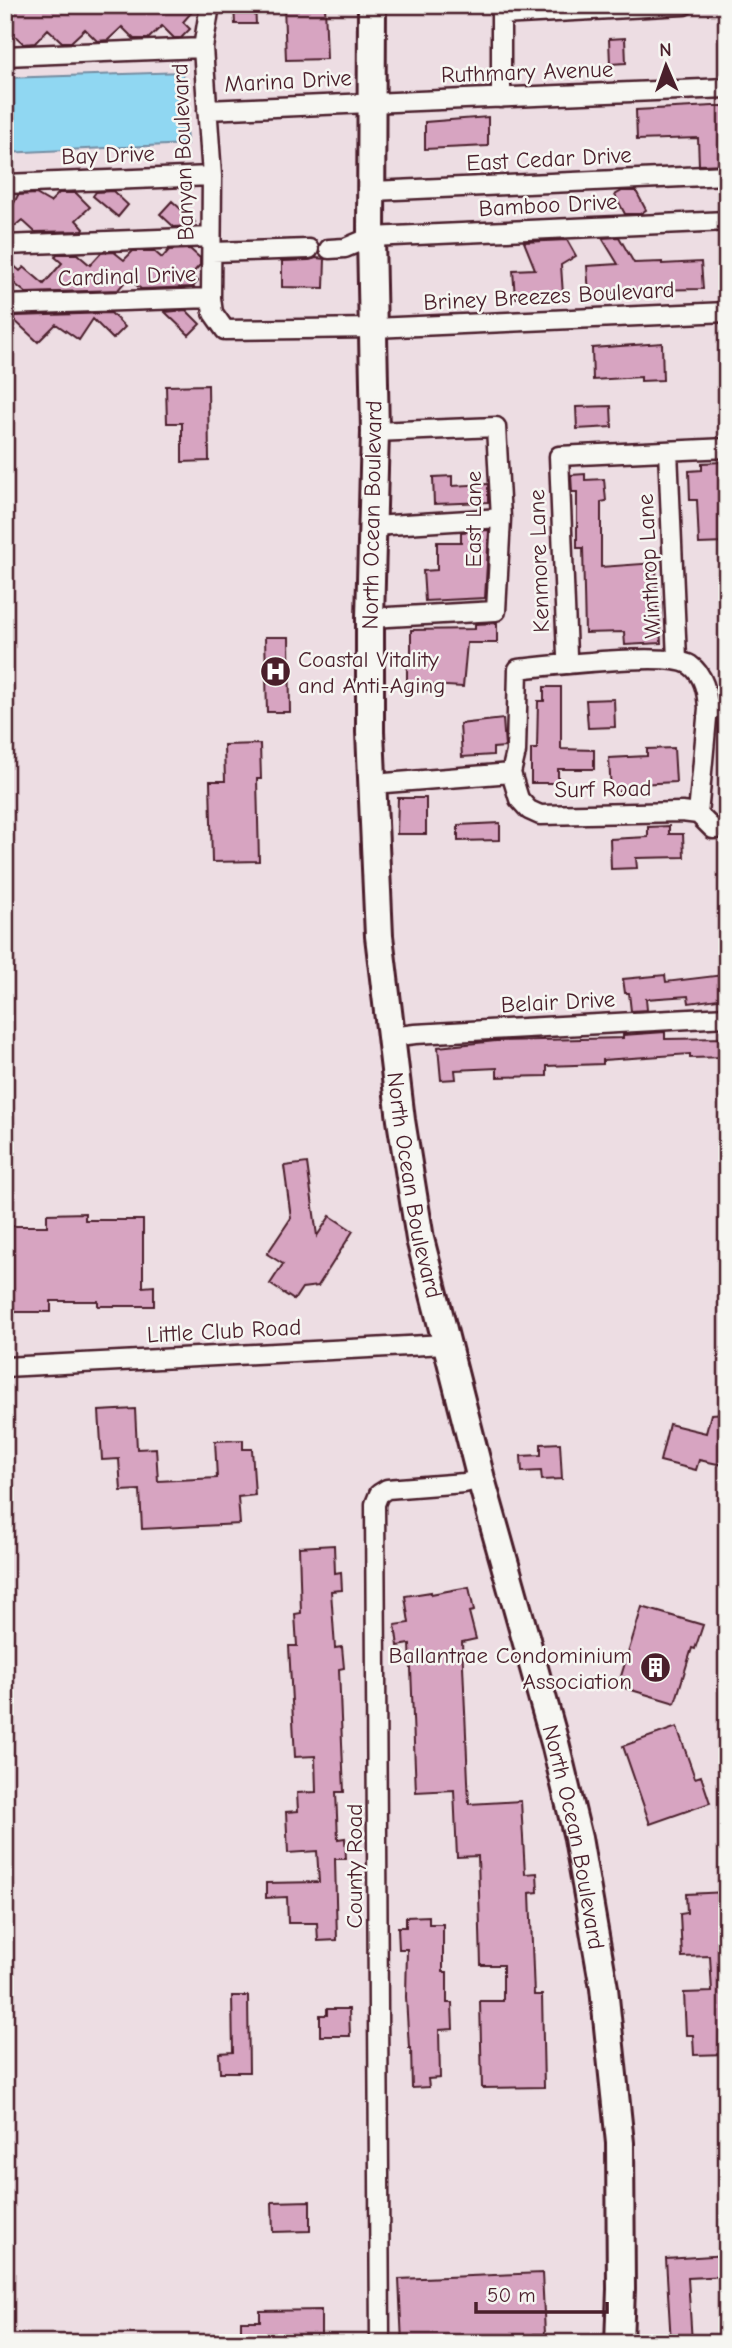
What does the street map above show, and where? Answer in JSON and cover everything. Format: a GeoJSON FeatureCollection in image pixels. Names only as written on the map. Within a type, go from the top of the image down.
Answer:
{"type":"FeatureCollection","features":[{"type":"Feature","properties":{"kind":"main road","name":"North Ocean Boulevard"},"geometry":{"type":"LineString","coordinates":[[372,5],[373,191],[364,328],[375,432],[370,732],[379,936],[412,1196],[445,1344],[555,1743],[578,1838],[604,1988],[620,2143],[619,2343]]}},
{"type":"Feature","properties":{"kind":"street","name":"Banyan Boulevard"},"geometry":{"type":"LineString","coordinates":[[209,5],[203,48],[212,176],[211,298]]}},
{"type":"Feature","properties":{"kind":"street"},"geometry":{"type":"LineString","coordinates":[[500,98],[501,15],[684,5]]}},
{"type":"Feature","properties":{"kind":"street"},"geometry":{"type":"LineString","coordinates":[[5,56],[203,48]]}},
{"type":"Feature","properties":{"kind":"street","name":"Ruthmary Avenue"},"geometry":{"type":"LineString","coordinates":[[372,102],[727,88]]}},
{"type":"Feature","properties":{"kind":"street","name":"Marina Drive"},"geometry":{"type":"LineString","coordinates":[[207,110],[372,102]]}},
{"type":"Feature","properties":{"kind":"street","name":"East Cedar Drive"},"geometry":{"type":"LineString","coordinates":[[373,191],[727,175]]}},
{"type":"Feature","properties":{"kind":"street","name":"Bay Drive"},"geometry":{"type":"LineString","coordinates":[[5,184],[212,176]]}},
{"type":"Feature","properties":{"kind":"street","name":"Bamboo Drive"},"geometry":{"type":"LineString","coordinates":[[329,249],[345,248],[371,237],[727,221]]}},
{"type":"Feature","properties":{"kind":"street"},"geometry":{"type":"LineString","coordinates":[[5,245],[211,244],[309,249]]}},
{"type":"Feature","properties":{"kind":"street","name":"Cardinal Drive"},"geometry":{"type":"LineString","coordinates":[[5,305],[211,298],[213,313],[225,330],[364,328]]}},
{"type":"Feature","properties":{"kind":"street","name":"Briney Breezes Boulevard"},"geometry":{"type":"LineString","coordinates":[[364,328],[727,312]]}},
{"type":"Feature","properties":{"kind":"street","name":"East Lane"},"geometry":{"type":"LineString","coordinates":[[370,618],[496,611],[501,519],[495,427],[375,432]]}},
{"type":"Feature","properties":{"kind":"street"},"geometry":{"type":"LineString","coordinates":[[668,451],[727,448]]}},
{"type":"Feature","properties":{"kind":"street","name":"Kenmore Lane"},"geometry":{"type":"LineString","coordinates":[[569,664],[559,456],[668,451]]}},
{"type":"Feature","properties":{"kind":"street","name":"Winthrop Lane"},"geometry":{"type":"LineString","coordinates":[[668,451],[677,659],[691,665],[701,677],[707,693],[708,708]]}},
{"type":"Feature","properties":{"kind":"street"},"geometry":{"type":"LineString","coordinates":[[373,526],[501,519]]}},
{"type":"Feature","properties":{"kind":"street"},"geometry":{"type":"LineString","coordinates":[[373,784],[511,774],[516,752],[518,669],[677,659]]}},
{"type":"Feature","properties":{"kind":"street"},"geometry":{"type":"LineString","coordinates":[[698,814],[708,708],[727,708]]}},
{"type":"Feature","properties":{"kind":"street","name":"Surf Road"},"geometry":{"type":"LineString","coordinates":[[511,774],[519,799],[529,810],[540,815],[682,812],[698,814],[713,828],[727,828]]}},
{"type":"Feature","properties":{"kind":"street","name":"Belair Drive"},"geometry":{"type":"LineString","coordinates":[[391,1037],[727,1017]]}},
{"type":"Feature","properties":{"kind":"street","name":"Little Club Road"},"geometry":{"type":"LineString","coordinates":[[5,1367],[445,1344]]}},
{"type":"Feature","properties":{"kind":"street","name":"County Road"},"geometry":{"type":"LineString","coordinates":[[380,2343],[376,1504],[379,1494],[387,1489],[422,1484],[464,1483],[481,1479]]}},
{"type":"Feature","properties":{"kind":"water"},"geometry":{"type":"Polygon","coordinates":[[[183,72],[187,144],[5,153],[5,78],[183,72]]]}},
{"type":"Feature","properties":{"kind":"building"},"geometry":{"type":"Polygon","coordinates":[[[5,5],[198,5],[183,22],[190,29],[181,38],[174,38],[162,26],[148,39],[134,39],[122,27],[108,40],[97,41],[85,29],[71,42],[62,42],[48,29],[35,43],[24,44],[14,35],[5,43],[5,5]]]}},
{"type":"Feature","properties":{"kind":"building"},"geometry":{"type":"Polygon","coordinates":[[[234,5],[255,5],[256,24],[235,24],[234,5]]]}},
{"type":"Feature","properties":{"kind":"building"},"geometry":{"type":"Polygon","coordinates":[[[284,5],[325,5],[327,59],[286,60],[284,5]]]}},
{"type":"Feature","properties":{"kind":"building"},"geometry":{"type":"Polygon","coordinates":[[[625,38],[626,63],[610,64],[609,39],[625,38]]]}},
{"type":"Feature","properties":{"kind":"building"},"geometry":{"type":"Polygon","coordinates":[[[727,106],[727,164],[699,165],[698,138],[637,140],[636,110],[727,106]]]}},
{"type":"Feature","properties":{"kind":"building"},"geometry":{"type":"Polygon","coordinates":[[[488,117],[488,146],[425,149],[425,122],[488,117]]]}},
{"type":"Feature","properties":{"kind":"building"},"geometry":{"type":"Polygon","coordinates":[[[113,191],[128,205],[118,217],[93,196],[96,192],[113,191]]]}},
{"type":"Feature","properties":{"kind":"building"},"geometry":{"type":"Polygon","coordinates":[[[622,191],[636,191],[646,210],[640,214],[625,214],[615,195],[622,191]]]}},
{"type":"Feature","properties":{"kind":"building"},"geometry":{"type":"Polygon","coordinates":[[[59,193],[76,193],[90,207],[76,220],[83,231],[35,232],[22,220],[5,234],[5,203],[11,209],[18,195],[36,194],[50,202],[59,193]]]}},
{"type":"Feature","properties":{"kind":"building"},"geometry":{"type":"Polygon","coordinates":[[[172,201],[195,222],[191,226],[174,227],[160,214],[172,201]]]}},
{"type":"Feature","properties":{"kind":"building"},"geometry":{"type":"Polygon","coordinates":[[[619,237],[634,263],[701,262],[703,289],[643,290],[589,295],[587,266],[618,264],[602,238],[619,237]]]}},
{"type":"Feature","properties":{"kind":"building"},"geometry":{"type":"Polygon","coordinates":[[[567,240],[576,256],[561,265],[563,295],[515,298],[513,270],[535,269],[524,242],[567,240]]]}},
{"type":"Feature","properties":{"kind":"building"},"geometry":{"type":"Polygon","coordinates":[[[190,249],[200,258],[200,265],[191,275],[198,281],[193,287],[141,289],[128,278],[118,290],[26,293],[5,276],[5,258],[20,271],[24,267],[44,284],[62,263],[55,257],[57,254],[77,254],[90,265],[101,253],[114,252],[124,260],[133,251],[154,251],[162,258],[169,250],[190,249]]]}},
{"type":"Feature","properties":{"kind":"building"},"geometry":{"type":"Polygon","coordinates":[[[325,259],[324,288],[282,287],[282,261],[325,259]]]}},
{"type":"Feature","properties":{"kind":"building"},"geometry":{"type":"Polygon","coordinates":[[[186,310],[200,324],[189,335],[165,312],[186,310]]]}},
{"type":"Feature","properties":{"kind":"building"},"geometry":{"type":"Polygon","coordinates":[[[111,313],[125,327],[113,339],[93,319],[79,340],[56,324],[38,342],[13,319],[16,316],[111,313]]]}},
{"type":"Feature","properties":{"kind":"building"},"geometry":{"type":"Polygon","coordinates":[[[662,343],[663,380],[641,381],[641,377],[593,380],[592,348],[662,343]]]}},
{"type":"Feature","properties":{"kind":"building"},"geometry":{"type":"Polygon","coordinates":[[[208,385],[209,461],[182,462],[182,423],[167,423],[166,386],[208,385]]]}},
{"type":"Feature","properties":{"kind":"building"},"geometry":{"type":"Polygon","coordinates":[[[611,406],[612,427],[577,429],[576,407],[611,406]]]}},
{"type":"Feature","properties":{"kind":"building"},"geometry":{"type":"Polygon","coordinates":[[[723,462],[725,543],[699,544],[697,500],[690,500],[689,471],[702,470],[702,463],[723,462]]]}},
{"type":"Feature","properties":{"kind":"building"},"geometry":{"type":"Polygon","coordinates":[[[585,474],[585,480],[604,479],[606,501],[601,502],[601,567],[656,563],[661,643],[625,645],[624,632],[585,633],[583,548],[577,548],[577,492],[572,492],[571,475],[585,474]]]}},
{"type":"Feature","properties":{"kind":"building"},"geometry":{"type":"Polygon","coordinates":[[[452,476],[452,486],[488,484],[488,502],[434,504],[433,477],[452,476]]]}},
{"type":"Feature","properties":{"kind":"building"},"geometry":{"type":"Polygon","coordinates":[[[489,530],[485,598],[425,601],[423,571],[437,570],[437,542],[461,542],[461,532],[489,530]]]}},
{"type":"Feature","properties":{"kind":"building"},"geometry":{"type":"Polygon","coordinates":[[[497,623],[497,643],[467,643],[463,687],[429,685],[429,690],[407,690],[407,664],[411,664],[411,630],[475,629],[475,624],[497,623]]]}},
{"type":"Feature","properties":{"kind":"building"},"geometry":{"type":"Polygon","coordinates":[[[265,637],[289,637],[290,712],[267,712],[265,637]]]}},
{"type":"Feature","properties":{"kind":"building"},"geometry":{"type":"Polygon","coordinates":[[[544,687],[561,687],[561,749],[594,750],[594,769],[558,769],[558,783],[531,783],[531,749],[537,749],[538,701],[544,701],[544,687]]]}},
{"type":"Feature","properties":{"kind":"building"},"geometry":{"type":"Polygon","coordinates":[[[614,699],[615,727],[588,728],[586,700],[614,699]]]}},
{"type":"Feature","properties":{"kind":"building"},"geometry":{"type":"Polygon","coordinates":[[[503,719],[505,747],[493,748],[493,755],[462,757],[460,724],[503,719]]]}},
{"type":"Feature","properties":{"kind":"building"},"geometry":{"type":"Polygon","coordinates":[[[260,744],[261,779],[257,779],[259,861],[212,862],[210,781],[225,781],[224,745],[260,744]]]}},
{"type":"Feature","properties":{"kind":"building"},"geometry":{"type":"Polygon","coordinates":[[[674,748],[676,782],[638,784],[638,791],[611,792],[609,758],[647,756],[647,749],[674,748]]]}},
{"type":"Feature","properties":{"kind":"building"},"geometry":{"type":"Polygon","coordinates":[[[398,798],[426,798],[426,834],[397,834],[398,798]]]}},
{"type":"Feature","properties":{"kind":"building"},"geometry":{"type":"Polygon","coordinates":[[[500,823],[500,840],[458,841],[458,825],[500,823]]]}},
{"type":"Feature","properties":{"kind":"building"},"geometry":{"type":"Polygon","coordinates":[[[669,826],[669,834],[683,834],[684,857],[636,858],[637,868],[611,869],[610,839],[648,837],[648,827],[669,826]]]}},
{"type":"Feature","properties":{"kind":"building"},"geometry":{"type":"Polygon","coordinates":[[[665,975],[666,982],[723,975],[726,998],[689,1003],[688,996],[646,999],[647,1010],[631,1011],[629,993],[625,993],[623,979],[665,975]]]}},
{"type":"Feature","properties":{"kind":"building"},"geometry":{"type":"Polygon","coordinates":[[[665,1032],[665,1039],[726,1038],[727,1057],[690,1058],[690,1054],[603,1060],[603,1064],[547,1066],[547,1076],[497,1077],[497,1068],[455,1070],[456,1079],[441,1080],[438,1047],[496,1041],[623,1038],[623,1035],[665,1032]]]}},
{"type":"Feature","properties":{"kind":"building"},"geometry":{"type":"Polygon","coordinates":[[[307,1163],[317,1236],[330,1216],[353,1231],[318,1286],[302,1288],[294,1300],[270,1284],[283,1264],[267,1254],[291,1218],[284,1166],[307,1163]]]}},
{"type":"Feature","properties":{"kind":"building"},"geometry":{"type":"Polygon","coordinates":[[[85,1213],[85,1220],[143,1220],[143,1287],[154,1286],[154,1306],[98,1306],[98,1301],[51,1301],[51,1312],[5,1312],[5,1226],[47,1226],[47,1214],[85,1213]]]}},
{"type":"Feature","properties":{"kind":"building"},"geometry":{"type":"Polygon","coordinates":[[[135,1409],[137,1449],[156,1448],[158,1481],[217,1478],[215,1441],[243,1440],[243,1449],[252,1449],[255,1495],[238,1497],[240,1524],[142,1529],[140,1490],[121,1491],[119,1459],[102,1460],[99,1411],[135,1409]]]}},
{"type":"Feature","properties":{"kind":"building"},"geometry":{"type":"Polygon","coordinates":[[[727,1413],[727,1466],[699,1460],[696,1470],[660,1461],[669,1424],[706,1433],[711,1414],[727,1413]]]}},
{"type":"Feature","properties":{"kind":"building"},"geometry":{"type":"Polygon","coordinates":[[[560,1443],[562,1479],[542,1480],[541,1471],[522,1472],[521,1456],[541,1455],[541,1444],[560,1443]]]}},
{"type":"Feature","properties":{"kind":"building"},"geometry":{"type":"Polygon","coordinates":[[[334,1545],[335,1573],[341,1572],[342,1590],[331,1591],[335,1648],[342,1647],[344,1668],[339,1669],[344,1792],[336,1792],[338,1839],[345,1838],[346,1859],[335,1859],[337,1940],[318,1941],[317,1923],[288,1923],[287,1897],[266,1898],[266,1883],[319,1882],[317,1851],[288,1853],[286,1812],[298,1811],[297,1793],[316,1792],[315,1756],[295,1757],[289,1646],[297,1646],[295,1614],[301,1613],[299,1547],[334,1545]]]}},
{"type":"Feature","properties":{"kind":"building"},"geometry":{"type":"Polygon","coordinates":[[[469,1587],[474,1611],[469,1612],[476,1639],[462,1642],[469,1804],[521,1801],[525,1874],[537,1873],[538,1892],[530,1893],[534,1995],[542,1995],[544,2087],[482,2088],[480,2001],[503,2001],[503,1965],[481,1965],[478,1856],[457,1857],[454,1790],[416,1792],[410,1644],[398,1646],[395,1625],[409,1623],[405,1596],[469,1587]]]}},
{"type":"Feature","properties":{"kind":"building","name":"Ballantrae Condominium Association"},"geometry":{"type":"Polygon","coordinates":[[[642,1607],[703,1625],[695,1649],[692,1648],[675,1703],[618,1686],[642,1607]]]}},
{"type":"Feature","properties":{"kind":"building"},"geometry":{"type":"Polygon","coordinates":[[[677,1727],[695,1778],[701,1776],[710,1803],[650,1824],[623,1746],[677,1727]]]}},
{"type":"Feature","properties":{"kind":"building"},"geometry":{"type":"Polygon","coordinates":[[[727,1892],[727,2054],[694,2055],[693,2035],[686,2035],[684,1993],[712,1992],[710,1956],[682,1957],[680,1914],[687,1913],[686,1894],[727,1892]]]}},
{"type":"Feature","properties":{"kind":"building"},"geometry":{"type":"Polygon","coordinates":[[[429,1916],[429,1924],[443,1924],[443,1972],[447,1972],[447,2003],[452,2003],[453,2029],[439,2030],[440,2078],[428,2079],[429,2087],[412,2088],[406,1997],[407,1949],[399,1949],[398,1927],[406,1927],[406,1917],[429,1916]]]}},
{"type":"Feature","properties":{"kind":"building"},"geometry":{"type":"Polygon","coordinates":[[[232,1996],[248,1996],[249,2072],[220,2072],[219,2053],[233,2052],[232,1996]]]}},
{"type":"Feature","properties":{"kind":"building"},"geometry":{"type":"Polygon","coordinates":[[[327,2009],[349,2009],[350,2036],[320,2036],[320,2015],[327,2015],[327,2009]]]}},
{"type":"Feature","properties":{"kind":"building"},"geometry":{"type":"Polygon","coordinates":[[[310,2201],[310,2231],[273,2232],[272,2202],[310,2201]]]}},
{"type":"Feature","properties":{"kind":"building"},"geometry":{"type":"Polygon","coordinates":[[[727,2255],[727,2276],[688,2278],[692,2343],[671,2343],[666,2259],[727,2255]]]}},
{"type":"Feature","properties":{"kind":"building"},"geometry":{"type":"Polygon","coordinates":[[[542,2273],[545,2334],[534,2334],[534,2343],[402,2343],[399,2279],[542,2273]]]}},
{"type":"Feature","properties":{"kind":"building"},"geometry":{"type":"Polygon","coordinates":[[[321,2310],[321,2341],[241,2343],[241,2321],[260,2321],[260,2311],[321,2310]]]}},
{"type":"Feature","properties":{"kind":"place","name":"Coastal Vitality and Anti-Aging"},"geometry":{"type":"Point","coordinates":[275,672]}},
{"type":"Feature","properties":{"kind":"place","name":"Ballantrae Condominium Association"},"geometry":{"type":"Point","coordinates":[655,1668]}}]}
